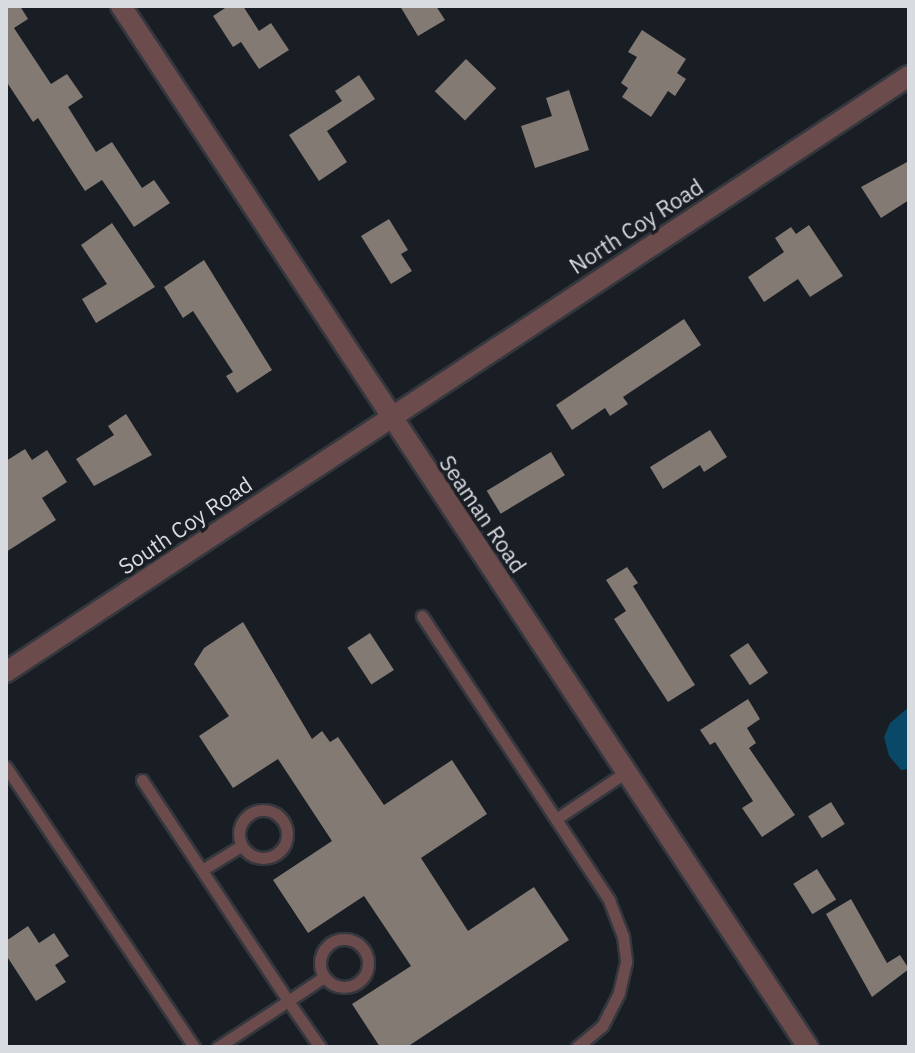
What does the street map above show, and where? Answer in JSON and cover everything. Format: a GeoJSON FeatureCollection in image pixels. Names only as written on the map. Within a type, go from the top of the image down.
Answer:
{"type":"FeatureCollection","features":[{"type":"Feature","properties":{"kind":"street","name":"Seaman Road"},"geometry":{"type":"LineString","coordinates":[[121,6],[808,1047]]}},
{"type":"Feature","properties":{"kind":"street","name":"North Coy Road"},"geometry":{"type":"LineString","coordinates":[[390,417],[909,76]]}},
{"type":"Feature","properties":{"kind":"street","name":"South Coy Road"},"geometry":{"type":"LineString","coordinates":[[6,672],[390,417]]}},
{"type":"Feature","properties":{"kind":"lane"},"geometry":{"type":"LineString","coordinates":[[422,616],[609,900],[623,936],[626,962],[619,993],[602,1026],[577,1047]]}},
{"type":"Feature","properties":{"kind":"lane"},"geometry":{"type":"LineString","coordinates":[[6,767],[194,1047]]}},
{"type":"Feature","properties":{"kind":"lane"},"geometry":{"type":"LineString","coordinates":[[556,819],[626,772]]}},
{"type":"Feature","properties":{"kind":"lane"},"geometry":{"type":"LineString","coordinates":[[142,780],[320,1047]]}},
{"type":"Feature","properties":{"kind":"lane"},"geometry":{"type":"LineString","coordinates":[[264,809],[284,822],[287,837],[274,856],[258,858],[241,846],[239,827],[248,814],[264,809]]}},
{"type":"Feature","properties":{"kind":"lane"},"geometry":{"type":"LineString","coordinates":[[202,870],[241,846]]}},
{"type":"Feature","properties":{"kind":"lane"},"geometry":{"type":"LineString","coordinates":[[345,938],[365,951],[366,973],[356,985],[341,987],[324,977],[320,957],[329,944],[345,938]]}},
{"type":"Feature","properties":{"kind":"lane"},"geometry":{"type":"LineString","coordinates":[[218,1047],[324,977]]}},
{"type":"Feature","properties":{"kind":"water"},"geometry":{"type":"Polygon","coordinates":[[[909,707],[909,769],[901,770],[889,756],[884,737],[890,723],[909,707]]]}},
{"type":"Feature","properties":{"kind":"building"},"geometry":{"type":"Polygon","coordinates":[[[6,6],[20,6],[28,19],[14,28],[51,84],[67,74],[83,97],[68,107],[96,152],[112,142],[142,188],[154,180],[170,203],[134,227],[102,180],[85,191],[38,118],[33,122],[6,81],[6,6]]]}},
{"type":"Feature","properties":{"kind":"building"},"geometry":{"type":"Polygon","coordinates":[[[228,6],[243,6],[259,31],[271,23],[289,50],[259,69],[241,42],[233,47],[213,16],[228,6]]]}},
{"type":"Feature","properties":{"kind":"building"},"geometry":{"type":"Polygon","coordinates":[[[400,6],[436,6],[445,20],[418,36],[400,6]]]}},
{"type":"Feature","properties":{"kind":"building"},"geometry":{"type":"Polygon","coordinates":[[[642,30],[686,59],[677,73],[686,79],[675,96],[668,91],[651,117],[622,97],[628,88],[621,83],[637,57],[628,52],[642,30]]]}},
{"type":"Feature","properties":{"kind":"building"},"geometry":{"type":"Polygon","coordinates":[[[466,59],[496,88],[465,121],[435,91],[466,59]]]}},
{"type":"Feature","properties":{"kind":"building"},"geometry":{"type":"Polygon","coordinates":[[[359,75],[375,99],[327,131],[347,162],[319,181],[289,135],[342,101],[335,91],[359,75]]]}},
{"type":"Feature","properties":{"kind":"building"},"geometry":{"type":"Polygon","coordinates":[[[569,90],[589,150],[535,168],[521,126],[552,116],[546,98],[569,90]]]}},
{"type":"Feature","properties":{"kind":"building"},"geometry":{"type":"Polygon","coordinates":[[[909,161],[909,200],[881,218],[861,187],[909,161]]]}},
{"type":"Feature","properties":{"kind":"building"},"geometry":{"type":"Polygon","coordinates":[[[389,219],[408,250],[401,254],[412,271],[391,284],[361,236],[389,219]]]}},
{"type":"Feature","properties":{"kind":"building"},"geometry":{"type":"Polygon","coordinates":[[[112,223],[155,287],[96,323],[82,299],[107,284],[81,245],[112,223]]]}},
{"type":"Feature","properties":{"kind":"building"},"geometry":{"type":"Polygon","coordinates":[[[809,225],[843,276],[810,297],[798,279],[764,302],[748,277],[784,252],[775,238],[791,227],[796,234],[809,225]]]}},
{"type":"Feature","properties":{"kind":"building"},"geometry":{"type":"Polygon","coordinates":[[[204,260],[272,370],[237,393],[226,376],[233,372],[193,311],[183,318],[164,287],[204,260]]]}},
{"type":"Feature","properties":{"kind":"building"},"geometry":{"type":"Polygon","coordinates":[[[684,319],[701,345],[623,397],[628,404],[610,416],[605,408],[572,430],[556,405],[684,319]]]}},
{"type":"Feature","properties":{"kind":"building"},"geometry":{"type":"Polygon","coordinates":[[[126,414],[152,455],[94,486],[76,459],[114,435],[108,426],[126,414]]]}},
{"type":"Feature","properties":{"kind":"building"},"geometry":{"type":"Polygon","coordinates":[[[710,430],[727,457],[704,472],[700,465],[663,489],[650,467],[710,430]]]}},
{"type":"Feature","properties":{"kind":"building"},"geometry":{"type":"Polygon","coordinates":[[[25,449],[32,460],[47,450],[67,482],[42,498],[56,520],[6,552],[6,461],[25,449]]]}},
{"type":"Feature","properties":{"kind":"building"},"geometry":{"type":"Polygon","coordinates":[[[551,452],[565,475],[501,514],[487,491],[551,452]]]}},
{"type":"Feature","properties":{"kind":"building"},"geometry":{"type":"Polygon","coordinates":[[[627,567],[638,583],[633,586],[695,685],[668,702],[614,619],[626,611],[606,580],[627,567]]]}},
{"type":"Feature","properties":{"kind":"building"},"geometry":{"type":"Polygon","coordinates":[[[243,622],[312,739],[322,731],[330,742],[338,737],[384,805],[452,760],[487,814],[421,858],[468,931],[534,887],[569,940],[407,1047],[380,1047],[352,1004],[411,966],[364,896],[308,933],[273,880],[332,841],[278,759],[233,788],[199,736],[229,716],[194,664],[204,648],[243,622]]]}},
{"type":"Feature","properties":{"kind":"building"},"geometry":{"type":"Polygon","coordinates":[[[370,633],[394,670],[371,685],[347,648],[370,633]]]}},
{"type":"Feature","properties":{"kind":"building"},"geometry":{"type":"Polygon","coordinates":[[[748,643],[768,673],[750,685],[730,655],[748,643]]]}},
{"type":"Feature","properties":{"kind":"building"},"geometry":{"type":"Polygon","coordinates":[[[748,699],[760,719],[747,728],[756,743],[749,748],[795,815],[762,837],[742,808],[753,801],[715,742],[710,745],[700,730],[748,699]]]}},
{"type":"Feature","properties":{"kind":"building"},"geometry":{"type":"Polygon","coordinates":[[[831,802],[845,824],[822,838],[808,816],[831,802]]]}},
{"type":"Feature","properties":{"kind":"building"},"geometry":{"type":"Polygon","coordinates":[[[817,869],[836,900],[812,914],[793,884],[817,869]]]}},
{"type":"Feature","properties":{"kind":"building"},"geometry":{"type":"Polygon","coordinates":[[[851,899],[887,963],[900,955],[909,969],[872,997],[826,914],[851,899]]]}},
{"type":"Feature","properties":{"kind":"building"},"geometry":{"type":"Polygon","coordinates":[[[28,926],[39,943],[54,933],[69,956],[55,965],[66,982],[36,1001],[6,955],[6,941],[28,926]]]}}]}
